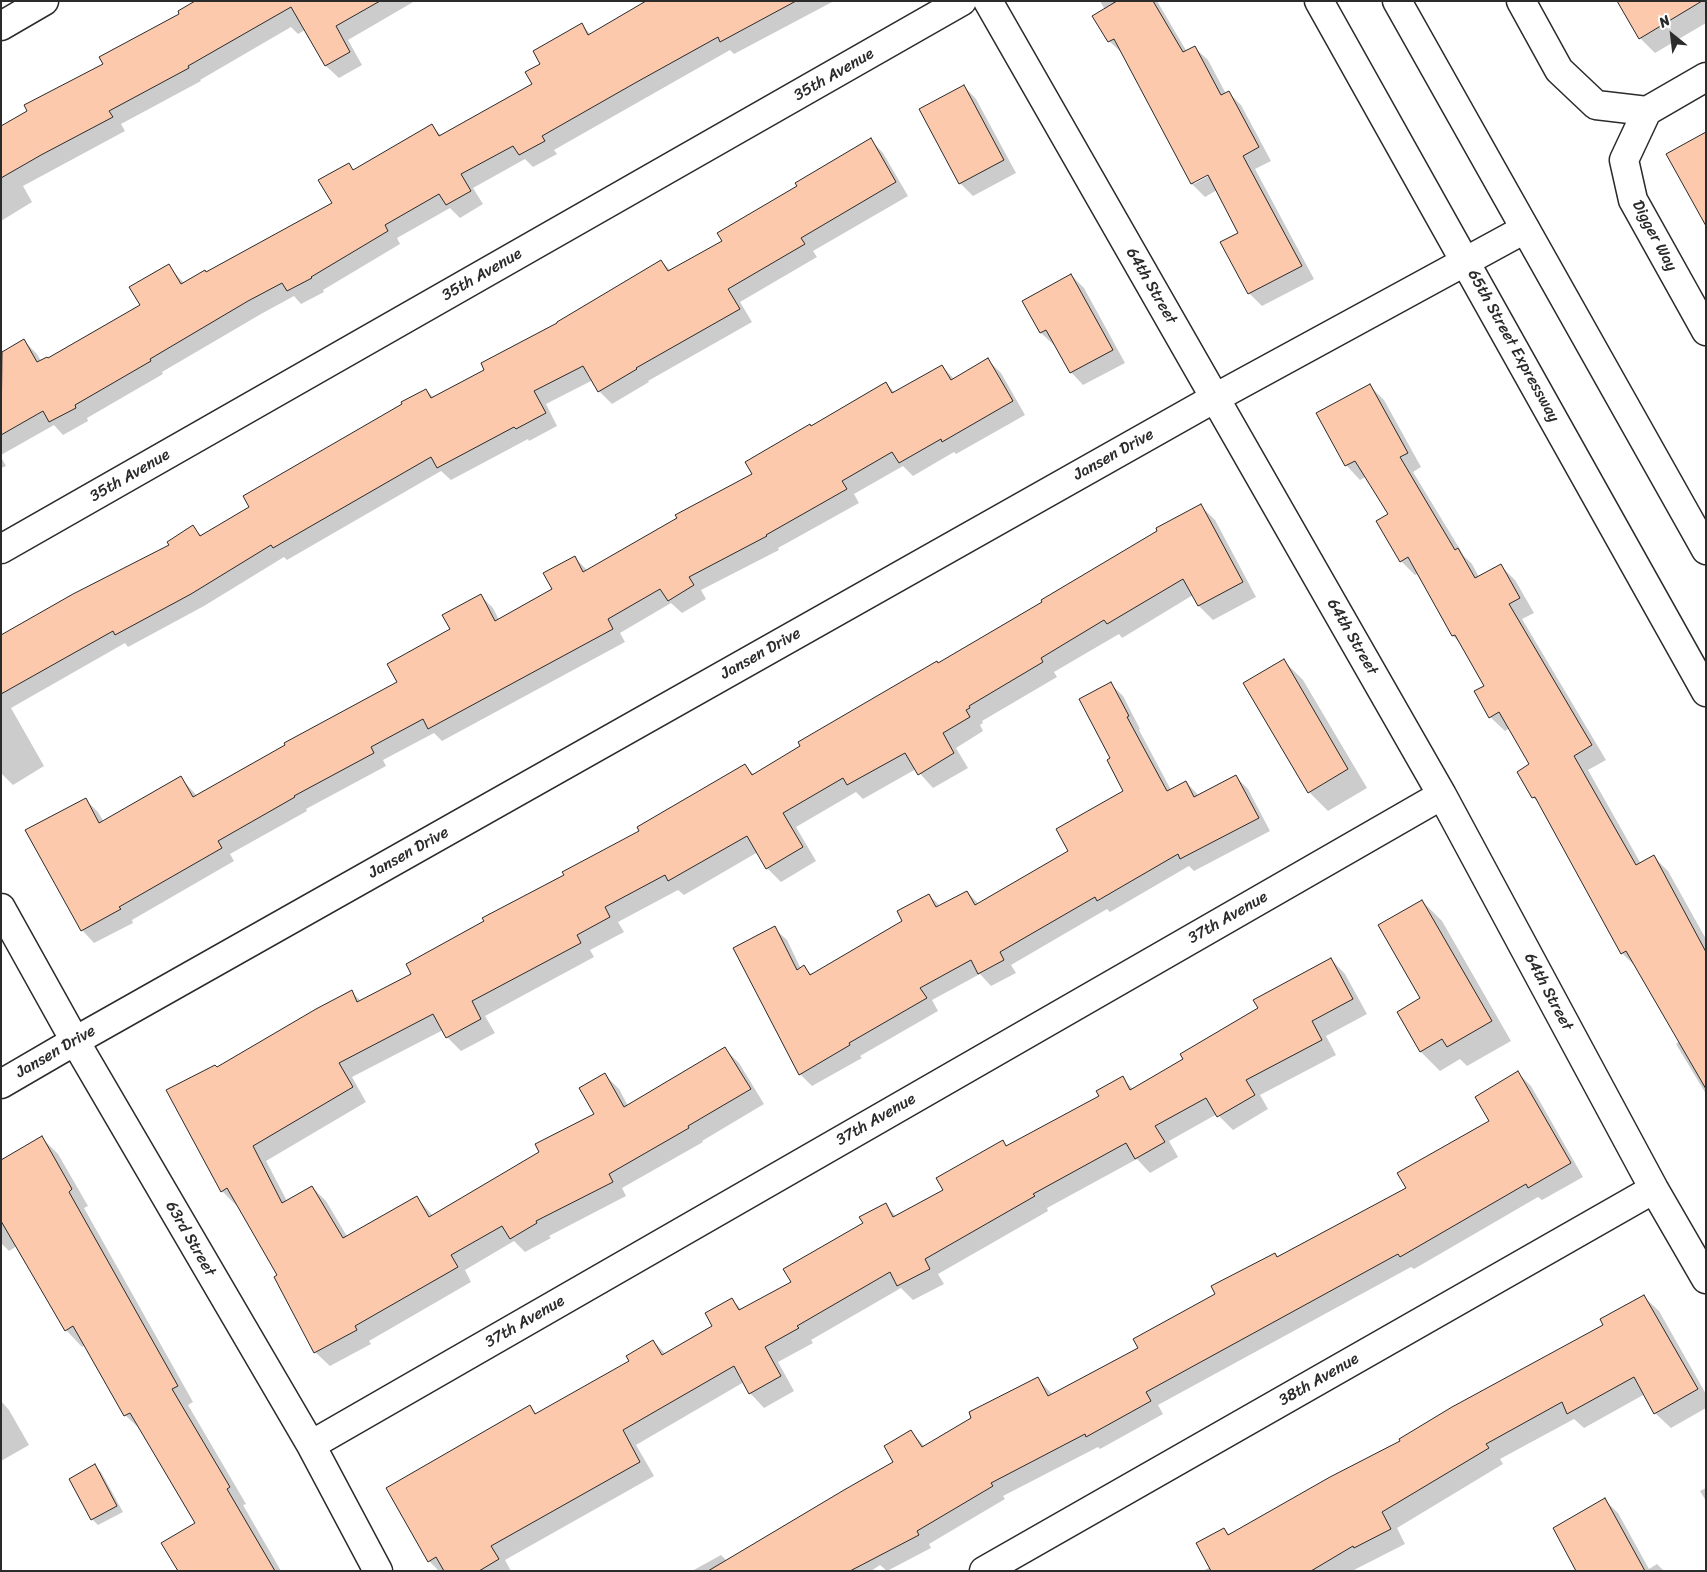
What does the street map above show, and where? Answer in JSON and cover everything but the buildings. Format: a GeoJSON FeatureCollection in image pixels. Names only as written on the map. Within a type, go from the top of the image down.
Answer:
{"type":"FeatureCollection","features":[{"type":"Feature","properties":{"kind":"street"},"geometry":{"type":"LineString","coordinates":[[1,26],[44,1]]}},
{"type":"Feature","properties":{"kind":"street","name":"35th Avenue"},"geometry":{"type":"LineString","coordinates":[[1,549],[962,1]]}},
{"type":"Feature","properties":{"kind":"street","name":"64th Street"},"geometry":{"type":"LineString","coordinates":[[988,1],[1442,795],[1654,1189],[1706,1280]]}},
{"type":"Feature","properties":{"kind":"street","name":"65th Street Expressway"},"geometry":{"type":"LineString","coordinates":[[1319,1],[1706,692]]}},
{"type":"Feature","properties":{"kind":"street"},"geometry":{"type":"LineString","coordinates":[[1397,1],[1706,550]]}},
{"type":"Feature","properties":{"kind":"street"},"geometry":{"type":"LineString","coordinates":[[1521,1],[1559,70],[1596,105],[1647,111],[1706,77]]}},
{"type":"Feature","properties":{"kind":"street","name":"Digger Way"},"geometry":{"type":"LineString","coordinates":[[1647,111],[1624,160],[1633,200],[1706,331]]}},
{"type":"Feature","properties":{"kind":"street","name":"Jansen Drive"},"geometry":{"type":"LineString","coordinates":[[1,1084],[1215,398],[1525,229]]}},
{"type":"Feature","properties":{"kind":"street","name":"37th Avenue"},"geometry":{"type":"LineString","coordinates":[[310,1445],[1442,795]]}},
{"type":"Feature","properties":{"kind":"street","name":"63rd Street"},"geometry":{"type":"LineString","coordinates":[[1,908],[75,1041],[310,1445],[378,1571]]}},
{"type":"Feature","properties":{"kind":"street","name":"38th Avenue"},"geometry":{"type":"LineString","coordinates":[[984,1571],[1654,1189]]}}]}
